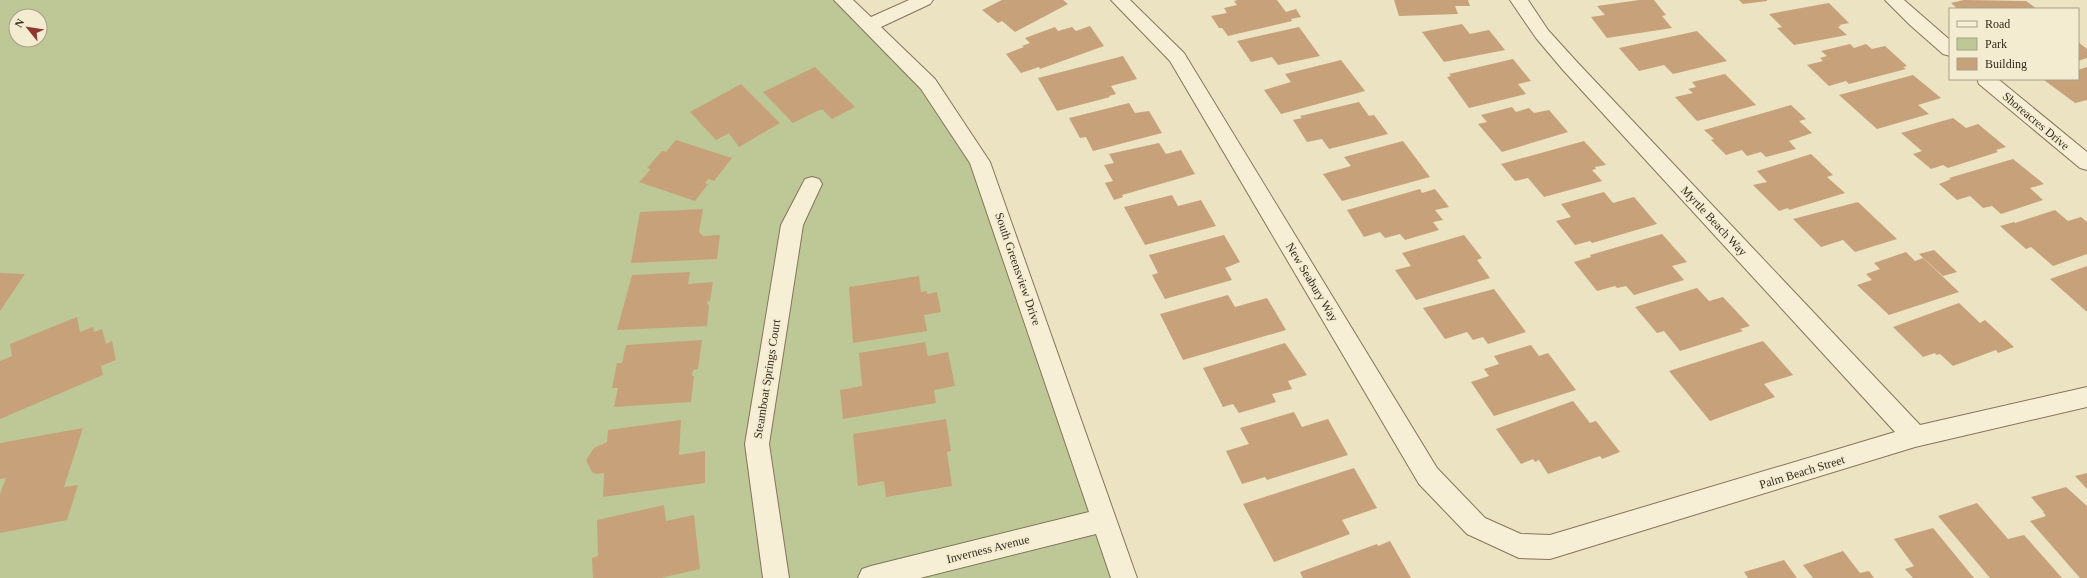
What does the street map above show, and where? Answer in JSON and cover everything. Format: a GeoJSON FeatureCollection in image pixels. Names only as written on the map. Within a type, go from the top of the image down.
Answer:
{"type":"FeatureCollection","features":[{"type":"Feature","properties":{"kind":"street","name":"South Greensview Drive"},"geometry":{"type":"LineString","coordinates":[[843,0],[928,84],[980,162],[1124,578]]}},
{"type":"Feature","properties":{"kind":"street"},"geometry":{"type":"LineString","coordinates":[[870,25],[924,0]]}},
{"type":"Feature","properties":{"kind":"street","name":"New Seabury Way"},"geometry":{"type":"LineString","coordinates":[[1120,0],[1177,57],[1428,476],[1476,526],[1519,546]]}},
{"type":"Feature","properties":{"kind":"street","name":"Myrtle Beach Way"},"geometry":{"type":"LineString","coordinates":[[1519,0],[1542,34],[1570,66],[1916,437]]}},
{"type":"Feature","properties":{"kind":"street"},"geometry":{"type":"LineString","coordinates":[[1894,0],[1949,49]]}},
{"type":"Feature","properties":{"kind":"street","name":"Shoreacres Drive"},"geometry":{"type":"LineString","coordinates":[[1987,80],[2087,163]]}},
{"type":"Feature","properties":{"kind":"street","name":"Steamboat Springs Court"},"geometry":{"type":"LineString","coordinates":[[776,578],[756,444],[792,225],[812,184]]}},
{"type":"Feature","properties":{"kind":"street","name":"Palm Beach Street"},"geometry":{"type":"LineString","coordinates":[[1519,546],[1550,547],[1916,437],[2087,397]]}},
{"type":"Feature","properties":{"kind":"street","name":"Inverness Avenue"},"geometry":{"type":"LineString","coordinates":[[871,578],[1104,520]]}},
{"type":"Feature","properties":{"kind":"green space"},"geometry":{"type":"Polygon","coordinates":[[[0,0],[845,0],[970,146],[1124,578],[0,578],[0,0]]]}},
{"type":"Feature","properties":{"kind":"building"},"geometry":{"type":"Polygon","coordinates":[[[1002,0],[1063,0],[1068,4],[1015,32],[1002,21],[998,23],[982,10],[1002,0]]]}},
{"type":"Feature","properties":{"kind":"building"},"geometry":{"type":"Polygon","coordinates":[[[1277,0],[1286,12],[1296,9],[1301,17],[1291,19],[1292,21],[1228,36],[1222,28],[1219,28],[1211,16],[1227,13],[1224,8],[1237,5],[1234,1],[1277,0]]]}},
{"type":"Feature","properties":{"kind":"building"},"geometry":{"type":"Polygon","coordinates":[[[1394,0],[1468,0],[1470,6],[1455,6],[1458,14],[1399,16],[1394,0]]]}},
{"type":"Feature","properties":{"kind":"building"},"geometry":{"type":"Polygon","coordinates":[[[1639,0],[1654,0],[1666,15],[1662,16],[1672,28],[1607,38],[1591,17],[1605,15],[1597,6],[1639,0]]]}},
{"type":"Feature","properties":{"kind":"building"},"geometry":{"type":"Polygon","coordinates":[[[1739,0],[1767,0],[1767,1],[1743,4],[1739,0]]]}},
{"type":"Feature","properties":{"kind":"building"},"geometry":{"type":"Polygon","coordinates":[[[1964,0],[2026,1],[2036,8],[1957,8],[1951,3],[1964,0]]]}},
{"type":"Feature","properties":{"kind":"building"},"geometry":{"type":"Polygon","coordinates":[[[1829,3],[1849,23],[1839,25],[1841,26],[1838,27],[1847,35],[1794,45],[1777,28],[1782,27],[1769,14],[1829,3]]]}},
{"type":"Feature","properties":{"kind":"building"},"geometry":{"type":"Polygon","coordinates":[[[1462,24],[1470,34],[1489,30],[1505,50],[1444,62],[1422,32],[1462,24]]]}},
{"type":"Feature","properties":{"kind":"building"},"geometry":{"type":"Polygon","coordinates":[[[1090,26],[1104,46],[1040,69],[1039,67],[1021,73],[1006,54],[1030,43],[1025,38],[1055,27],[1058,31],[1072,27],[1076,31],[1090,26]]]}},
{"type":"Feature","properties":{"kind":"building"},"geometry":{"type":"Polygon","coordinates":[[[1299,27],[1320,56],[1278,65],[1272,57],[1251,62],[1237,41],[1299,27]]]}},
{"type":"Feature","properties":{"kind":"building"},"geometry":{"type":"Polygon","coordinates":[[[1697,31],[1727,61],[1673,74],[1664,65],[1639,71],[1619,48],[1697,31]]]}},
{"type":"Feature","properties":{"kind":"building"},"geometry":{"type":"Polygon","coordinates":[[[2079,43],[2087,49],[2087,58],[2079,61],[2079,43]]]}},
{"type":"Feature","properties":{"kind":"building"},"geometry":{"type":"Polygon","coordinates":[[[1850,44],[1854,48],[1866,44],[1872,49],[1885,46],[1907,66],[1903,67],[1906,69],[1849,84],[1846,81],[1829,86],[1807,65],[1823,61],[1820,58],[1827,56],[1821,51],[1850,44]]]}},
{"type":"Feature","properties":{"kind":"building"},"geometry":{"type":"Polygon","coordinates":[[[1123,56],[1137,79],[1111,86],[1116,94],[1109,96],[1110,97],[1057,111],[1038,78],[1123,56]]]}},
{"type":"Feature","properties":{"kind":"building"},"geometry":{"type":"Polygon","coordinates":[[[1513,59],[1531,81],[1518,84],[1526,94],[1469,108],[1447,77],[1451,76],[1449,74],[1513,59]]]}},
{"type":"Feature","properties":{"kind":"building"},"geometry":{"type":"Polygon","coordinates":[[[1341,60],[1365,91],[1281,114],[1264,90],[1291,82],[1285,74],[1341,60]]]}},
{"type":"Feature","properties":{"kind":"building"},"geometry":{"type":"Polygon","coordinates":[[[815,67],[855,107],[832,119],[823,110],[819,110],[793,123],[763,92],[815,67]]]}},
{"type":"Feature","properties":{"kind":"building"},"geometry":{"type":"Polygon","coordinates":[[[2087,67],[2087,100],[2075,103],[2044,80],[2079,80],[2079,70],[2087,67]]]}},
{"type":"Feature","properties":{"kind":"building"},"geometry":{"type":"Polygon","coordinates":[[[1725,74],[1756,105],[1697,121],[1675,97],[1693,93],[1688,89],[1696,87],[1692,82],[1725,74]]]}},
{"type":"Feature","properties":{"kind":"building"},"geometry":{"type":"Polygon","coordinates":[[[1913,75],[1941,98],[1918,105],[1929,114],[1877,129],[1839,95],[1913,75]]]}},
{"type":"Feature","properties":{"kind":"building"},"geometry":{"type":"Polygon","coordinates":[[[741,84],[780,123],[739,147],[729,133],[716,140],[690,112],[741,84]]]}},
{"type":"Feature","properties":{"kind":"building"},"geometry":{"type":"Polygon","coordinates":[[[1359,102],[1369,116],[1374,115],[1388,134],[1329,149],[1322,139],[1307,142],[1293,120],[1302,118],[1300,116],[1359,102]]]}},
{"type":"Feature","properties":{"kind":"building"},"geometry":{"type":"Polygon","coordinates":[[[1129,103],[1135,113],[1149,111],[1162,133],[1093,151],[1086,137],[1080,138],[1069,118],[1129,103]]]}},
{"type":"Feature","properties":{"kind":"building"},"geometry":{"type":"Polygon","coordinates":[[[1791,105],[1806,119],[1799,121],[1812,133],[1789,141],[1796,149],[1766,157],[1761,152],[1747,156],[1742,150],[1726,155],[1711,140],[1714,139],[1704,130],[1791,105]]]}},
{"type":"Feature","properties":{"kind":"building"},"geometry":{"type":"Polygon","coordinates":[[[1512,107],[1516,112],[1529,108],[1534,113],[1549,110],[1568,132],[1502,152],[1478,124],[1487,122],[1481,115],[1512,107]]]}},
{"type":"Feature","properties":{"kind":"building"},"geometry":{"type":"Polygon","coordinates":[[[1953,118],[1966,128],[1978,124],[2006,147],[1996,150],[1998,152],[1948,168],[1943,165],[1931,169],[1913,154],[1922,151],[1901,133],[1953,118]]]}},
{"type":"Feature","properties":{"kind":"building"},"geometry":{"type":"Polygon","coordinates":[[[676,140],[732,158],[714,181],[708,179],[705,183],[708,184],[695,201],[639,182],[651,169],[647,168],[662,151],[666,152],[676,140]]]}},
{"type":"Feature","properties":{"kind":"building"},"geometry":{"type":"Polygon","coordinates":[[[1403,141],[1430,177],[1342,201],[1323,174],[1351,166],[1344,157],[1403,141]]]}},
{"type":"Feature","properties":{"kind":"building"},"geometry":{"type":"Polygon","coordinates":[[[1584,141],[1606,165],[1595,167],[1596,169],[1592,170],[1602,181],[1544,197],[1528,178],[1515,181],[1501,164],[1584,141]]]}},
{"type":"Feature","properties":{"kind":"building"},"geometry":{"type":"Polygon","coordinates":[[[1159,143],[1166,154],[1181,150],[1195,174],[1122,195],[1123,197],[1114,200],[1105,183],[1113,181],[1104,165],[1114,163],[1109,154],[1159,143]]]}},
{"type":"Feature","properties":{"kind":"building"},"geometry":{"type":"Polygon","coordinates":[[[1811,154],[1833,175],[1827,177],[1845,193],[1789,210],[1788,208],[1779,211],[1753,185],[1767,182],[1757,171],[1811,154]]]}},
{"type":"Feature","properties":{"kind":"building"},"geometry":{"type":"Polygon","coordinates":[[[2013,159],[2044,184],[2030,188],[2043,200],[2001,214],[1992,206],[1983,208],[1970,196],[1957,200],[1939,184],[1951,179],[1949,178],[2013,159]]]}},
{"type":"Feature","properties":{"kind":"building"},"geometry":{"type":"Polygon","coordinates":[[[1420,189],[1422,193],[1435,189],[1449,207],[1435,210],[1443,220],[1433,222],[1439,230],[1405,240],[1400,234],[1385,238],[1380,232],[1364,237],[1347,210],[1420,189]]]}},
{"type":"Feature","properties":{"kind":"building"},"geometry":{"type":"Polygon","coordinates":[[[1604,192],[1613,203],[1634,197],[1657,224],[1592,243],[1590,241],[1575,245],[1556,221],[1571,217],[1561,204],[1604,192]]]}},
{"type":"Feature","properties":{"kind":"building"},"geometry":{"type":"Polygon","coordinates":[[[1172,195],[1178,206],[1201,200],[1216,226],[1145,245],[1124,207],[1172,195]]]}},
{"type":"Feature","properties":{"kind":"building"},"geometry":{"type":"Polygon","coordinates":[[[1858,202],[1897,239],[1855,252],[1843,240],[1821,247],[1793,219],[1858,202]]]}},
{"type":"Feature","properties":{"kind":"building"},"geometry":{"type":"Polygon","coordinates":[[[703,209],[699,232],[703,236],[720,235],[717,259],[631,263],[640,212],[703,209]]]}},
{"type":"Feature","properties":{"kind":"building"},"geometry":{"type":"Polygon","coordinates":[[[2055,210],[2068,221],[2081,217],[2087,222],[2087,254],[2053,266],[2031,247],[2026,249],[2000,226],[2015,223],[2055,210]]]}},
{"type":"Feature","properties":{"kind":"building"},"geometry":{"type":"Polygon","coordinates":[[[1662,234],[1687,262],[1672,266],[1684,280],[1634,295],[1626,286],[1617,288],[1615,286],[1597,291],[1574,262],[1591,257],[1590,255],[1662,234]]]}},
{"type":"Feature","properties":{"kind":"building"},"geometry":{"type":"Polygon","coordinates":[[[1224,235],[1240,262],[1225,268],[1232,280],[1165,299],[1152,275],[1158,273],[1149,255],[1224,235]]]}},
{"type":"Feature","properties":{"kind":"building"},"geometry":{"type":"Polygon","coordinates":[[[1464,235],[1482,258],[1477,260],[1490,278],[1416,300],[1395,270],[1411,266],[1402,253],[1464,235]]]}},
{"type":"Feature","properties":{"kind":"building"},"geometry":{"type":"Polygon","coordinates":[[[1934,250],[1957,272],[1943,276],[1919,254],[1934,250]]]}},
{"type":"Feature","properties":{"kind":"building"},"geometry":{"type":"Polygon","coordinates":[[[1906,252],[1915,261],[1923,258],[1959,292],[1889,315],[1857,285],[1872,280],[1866,274],[1880,269],[1874,263],[1906,252]]]}},
{"type":"Feature","properties":{"kind":"building"},"geometry":{"type":"Polygon","coordinates":[[[2087,266],[2087,312],[2050,279],[2087,266]]]}},
{"type":"Feature","properties":{"kind":"building"},"geometry":{"type":"Polygon","coordinates":[[[690,272],[688,284],[713,282],[710,301],[708,301],[707,304],[709,305],[707,326],[617,330],[632,275],[690,272]]]}},
{"type":"Feature","properties":{"kind":"building"},"geometry":{"type":"Polygon","coordinates":[[[0,273],[25,274],[0,311],[0,273]]]}},
{"type":"Feature","properties":{"kind":"building"},"geometry":{"type":"Polygon","coordinates":[[[919,276],[921,292],[927,291],[927,294],[937,292],[941,312],[924,315],[927,331],[853,343],[849,287],[919,276]]]}},
{"type":"Feature","properties":{"kind":"building"},"geometry":{"type":"Polygon","coordinates":[[[1697,288],[1709,301],[1723,297],[1750,326],[1740,329],[1743,331],[1680,351],[1664,331],[1657,333],[1635,307],[1697,288]]]}},
{"type":"Feature","properties":{"kind":"building"},"geometry":{"type":"Polygon","coordinates":[[[1494,289],[1526,332],[1488,344],[1483,337],[1473,340],[1467,332],[1445,339],[1423,308],[1494,289]]]}},
{"type":"Feature","properties":{"kind":"building"},"geometry":{"type":"Polygon","coordinates":[[[1228,295],[1235,307],[1267,298],[1286,330],[1183,360],[1160,314],[1228,295]]]}},
{"type":"Feature","properties":{"kind":"building"},"geometry":{"type":"Polygon","coordinates":[[[1959,303],[1980,323],[1985,320],[2014,347],[1998,353],[1996,350],[1953,366],[1940,354],[1936,355],[1935,353],[1923,357],[1893,327],[1959,303]]]}},
{"type":"Feature","properties":{"kind":"building"},"geometry":{"type":"Polygon","coordinates":[[[77,317],[80,332],[93,327],[94,332],[102,329],[106,344],[112,341],[116,360],[101,366],[103,375],[0,419],[0,361],[12,356],[10,344],[77,317]]]}},
{"type":"Feature","properties":{"kind":"building"},"geometry":{"type":"Polygon","coordinates":[[[702,340],[698,369],[693,370],[692,376],[694,376],[691,402],[614,407],[618,388],[612,388],[617,363],[622,363],[626,345],[702,340]]]}},
{"type":"Feature","properties":{"kind":"building"},"geometry":{"type":"Polygon","coordinates":[[[1763,341],[1793,375],[1764,384],[1775,397],[1710,421],[1669,371],[1763,341]]]}},
{"type":"Feature","properties":{"kind":"building"},"geometry":{"type":"Polygon","coordinates":[[[925,342],[928,356],[948,352],[955,386],[934,390],[936,403],[843,419],[840,390],[862,386],[859,353],[925,342]]]}},
{"type":"Feature","properties":{"kind":"building"},"geometry":{"type":"Polygon","coordinates":[[[1285,343],[1307,375],[1288,381],[1292,389],[1272,394],[1276,402],[1239,413],[1233,404],[1223,407],[1203,368],[1285,343]]]}},
{"type":"Feature","properties":{"kind":"building"},"geometry":{"type":"Polygon","coordinates":[[[1531,345],[1539,356],[1548,353],[1576,390],[1494,416],[1471,382],[1489,376],[1484,369],[1499,364],[1494,356],[1531,345]]]}},
{"type":"Feature","properties":{"kind":"building"},"geometry":{"type":"Polygon","coordinates":[[[1573,401],[1590,423],[1596,421],[1620,452],[1602,459],[1600,456],[1548,474],[1539,460],[1535,462],[1533,459],[1521,464],[1496,429],[1573,401]]]}},
{"type":"Feature","properties":{"kind":"building"},"geometry":{"type":"Polygon","coordinates":[[[1294,412],[1302,427],[1328,419],[1348,455],[1267,480],[1265,477],[1242,484],[1226,451],[1249,444],[1240,428],[1294,412]]]}},
{"type":"Feature","properties":{"kind":"building"},"geometry":{"type":"Polygon","coordinates":[[[946,419],[951,451],[947,452],[952,486],[886,497],[884,481],[858,486],[853,434],[946,419]]]}},
{"type":"Feature","properties":{"kind":"building"},"geometry":{"type":"Polygon","coordinates":[[[681,420],[679,455],[705,451],[705,483],[603,497],[604,473],[596,474],[592,472],[586,460],[594,448],[607,442],[608,430],[681,420]]]}},
{"type":"Feature","properties":{"kind":"building"},"geometry":{"type":"Polygon","coordinates":[[[83,428],[64,487],[78,485],[67,520],[0,533],[0,494],[6,478],[0,479],[0,443],[83,428]]]}},
{"type":"Feature","properties":{"kind":"building"},"geometry":{"type":"Polygon","coordinates":[[[1354,468],[1377,508],[1342,520],[1350,534],[1274,562],[1243,504],[1354,468]]]}},
{"type":"Feature","properties":{"kind":"building"},"geometry":{"type":"Polygon","coordinates":[[[2087,473],[2087,489],[2075,476],[2087,473]]]}},
{"type":"Feature","properties":{"kind":"building"},"geometry":{"type":"Polygon","coordinates":[[[2066,487],[2087,506],[2087,578],[2080,578],[2030,521],[2046,516],[2031,497],[2066,487]]]}},
{"type":"Feature","properties":{"kind":"building"},"geometry":{"type":"Polygon","coordinates":[[[1977,503],[2008,539],[2024,535],[2062,578],[1990,578],[1938,516],[1977,503]]]}},
{"type":"Feature","properties":{"kind":"building"},"geometry":{"type":"Polygon","coordinates":[[[664,505],[666,521],[694,515],[700,569],[661,578],[593,578],[592,558],[598,556],[597,520],[664,505]]]}},
{"type":"Feature","properties":{"kind":"building"},"geometry":{"type":"Polygon","coordinates":[[[1933,528],[1974,578],[1913,578],[1905,569],[1914,566],[1894,539],[1933,528]]]}},
{"type":"Feature","properties":{"kind":"building"},"geometry":{"type":"Polygon","coordinates":[[[1390,541],[1411,578],[1303,578],[1300,572],[1377,544],[1378,546],[1390,541]]]}},
{"type":"Feature","properties":{"kind":"building"},"geometry":{"type":"Polygon","coordinates":[[[1843,551],[1860,573],[1869,571],[1874,578],[1813,578],[1803,565],[1843,551]]]}},
{"type":"Feature","properties":{"kind":"building"},"geometry":{"type":"Polygon","coordinates":[[[1784,560],[1797,578],[1748,578],[1744,572],[1784,560]]]}}]}
